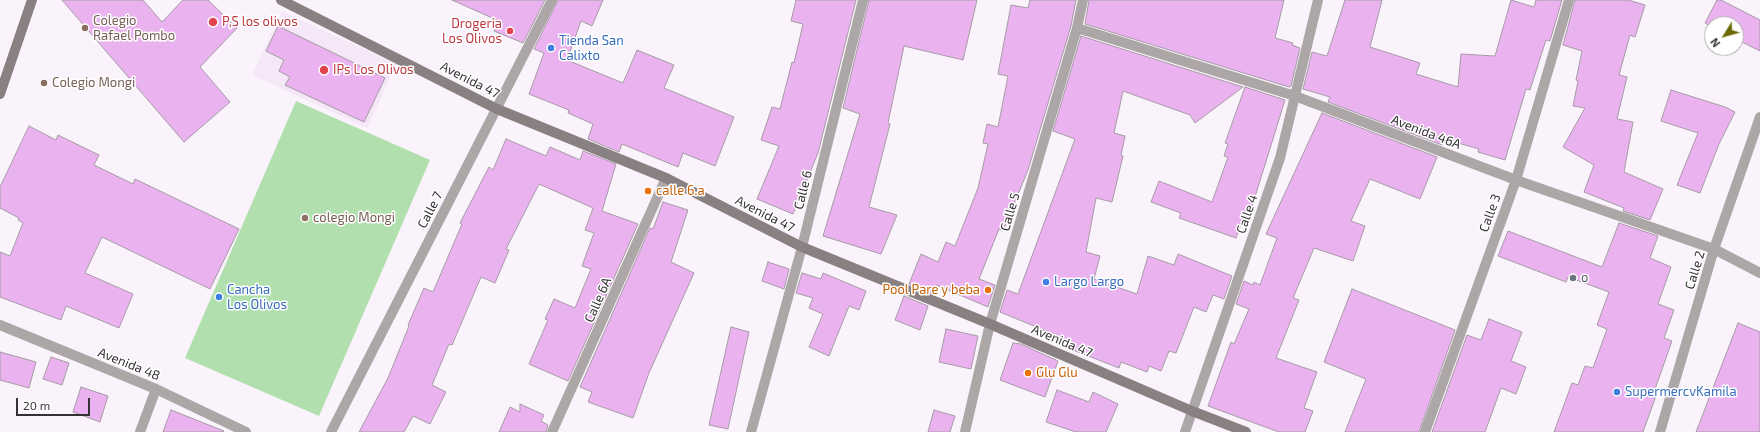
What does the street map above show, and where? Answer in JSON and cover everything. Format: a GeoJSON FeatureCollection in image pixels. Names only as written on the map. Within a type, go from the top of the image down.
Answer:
{"type":"FeatureCollection","features":[{"type":"Feature","properties":{"kind":"street"},"geometry":{"type":"LineString","coordinates":[[0,94],[32,0]]}},
{"type":"Feature","properties":{"kind":"street","name":"Avenida 47"},"geometry":{"type":"LineString","coordinates":[[281,0],[497,109],[666,178],[802,247],[990,324],[1192,411],[1246,432]]}},
{"type":"Feature","properties":{"kind":"street","name":"Calle 7"},"geometry":{"type":"LineString","coordinates":[[330,432],[552,0]]}},
{"type":"Feature","properties":{"kind":"street","name":"Calle 6"},"geometry":{"type":"LineString","coordinates":[[752,432],[802,247],[863,0]]}},
{"type":"Feature","properties":{"kind":"street","name":"Calle 5"},"geometry":{"type":"LineString","coordinates":[[965,432],[990,324],[1077,28],[1083,0]]}},
{"type":"Feature","properties":{"kind":"street","name":"Calle 4"},"geometry":{"type":"LineString","coordinates":[[1185,432],[1280,158],[1318,0]]}},
{"type":"Feature","properties":{"kind":"street","name":"Calle 3"},"geometry":{"type":"LineString","coordinates":[[1425,432],[1516,180],[1569,0]]}},
{"type":"Feature","properties":{"kind":"street","name":"Avenida 46A"},"geometry":{"type":"LineString","coordinates":[[1077,28],[1295,96],[1516,180],[1714,249],[1760,272]]}},
{"type":"Feature","properties":{"kind":"street","name":"Calle 2"},"geometry":{"type":"LineString","coordinates":[[1660,432],[1714,249],[1760,117]]}},
{"type":"Feature","properties":{"kind":"street","name":"Calle 6A"},"geometry":{"type":"LineString","coordinates":[[552,432],[666,178]]}},
{"type":"Feature","properties":{"kind":"street","name":"Avenida 48"},"geometry":{"type":"LineString","coordinates":[[0,325],[156,389],[246,432]]}},
{"type":"Feature","properties":{"kind":"street"},"geometry":{"type":"LineString","coordinates":[[140,432],[156,389]]}},
{"type":"Feature","properties":{"kind":"shaded area","name":"IPs Los Olivos"},"geometry":{"type":"Polygon","coordinates":[[[282,11],[396,64],[367,128],[252,75],[282,11]]]}},
{"type":"Feature","properties":{"kind":"green space"},"geometry":{"type":"Polygon","coordinates":[[[296,101],[430,160],[319,416],[185,358],[296,101]]]}},
{"type":"Feature","properties":{"kind":"building"},"geometry":{"type":"Polygon","coordinates":[[[62,0],[143,0],[162,22],[183,0],[208,0],[237,28],[200,67],[230,102],[184,142],[62,0]]]}},
{"type":"Feature","properties":{"kind":"building"},"geometry":{"type":"Polygon","coordinates":[[[452,0],[545,0],[523,43],[494,31],[499,21],[452,0]]]}},
{"type":"Feature","properties":{"kind":"building"},"geometry":{"type":"Polygon","coordinates":[[[558,0],[603,0],[592,26],[581,21],[567,60],[623,83],[637,50],[674,65],[664,88],[734,117],[715,166],[683,153],[678,167],[622,144],[619,152],[588,139],[593,124],[568,113],[569,110],[529,94],[544,53],[534,49],[558,0]]]}},
{"type":"Feature","properties":{"kind":"building"},"geometry":{"type":"Polygon","coordinates":[[[796,0],[856,0],[818,153],[793,214],[757,199],[779,146],[761,140],[772,107],[780,109],[792,62],[794,63],[803,24],[791,21],[796,0]]]}},
{"type":"Feature","properties":{"kind":"building"},"geometry":{"type":"Polygon","coordinates":[[[869,0],[977,0],[963,60],[904,46],[888,123],[890,124],[869,207],[897,215],[881,254],[823,236],[860,114],[843,108],[869,0]]]}},
{"type":"Feature","properties":{"kind":"building"},"geometry":{"type":"Polygon","coordinates":[[[1030,0],[1076,0],[1071,26],[1028,170],[1003,231],[999,229],[979,279],[995,285],[988,307],[936,285],[933,294],[909,284],[921,254],[938,262],[946,242],[955,246],[978,188],[988,144],[983,143],[987,124],[998,127],[1008,76],[998,74],[1011,5],[1028,8],[1030,0]]]}},
{"type":"Feature","properties":{"kind":"building"},"geometry":{"type":"Polygon","coordinates":[[[1089,0],[1284,0],[1275,38],[1293,43],[1292,45],[1300,48],[1291,86],[1289,87],[1085,24],[1089,0]]]}},
{"type":"Feature","properties":{"kind":"building"},"geometry":{"type":"Polygon","coordinates":[[[1345,0],[1382,0],[1370,47],[1420,63],[1416,74],[1458,87],[1461,54],[1495,56],[1511,0],[1534,7],[1536,0],[1562,0],[1550,41],[1546,40],[1530,90],[1526,89],[1505,160],[1478,152],[1479,149],[1444,139],[1442,145],[1328,102],[1330,97],[1303,89],[1312,52],[1327,56],[1345,0]]]}},
{"type":"Feature","properties":{"kind":"building"},"geometry":{"type":"Polygon","coordinates":[[[1575,0],[1628,0],[1645,5],[1635,37],[1630,35],[1619,75],[1627,77],[1617,119],[1633,122],[1624,172],[1663,189],[1650,220],[1623,211],[1624,208],[1584,192],[1594,165],[1563,147],[1585,108],[1573,106],[1578,81],[1576,80],[1582,51],[1563,45],[1575,0]]]}},
{"type":"Feature","properties":{"kind":"building"},"geometry":{"type":"Polygon","coordinates":[[[1717,0],[1721,0],[1760,20],[1760,51],[1744,43],[1744,16],[1709,16],[1717,0]]]}},
{"type":"Feature","properties":{"kind":"building"},"geometry":{"type":"Polygon","coordinates":[[[278,26],[385,78],[364,122],[285,85],[290,77],[279,71],[284,60],[266,51],[278,26]]]}},
{"type":"Feature","properties":{"kind":"building"},"geometry":{"type":"Polygon","coordinates":[[[1081,36],[1243,87],[1195,123],[1190,115],[1123,91],[1114,133],[1125,136],[1121,155],[1123,156],[1112,202],[1096,198],[1086,252],[1100,256],[1094,279],[1137,294],[1148,256],[1174,265],[1178,254],[1232,276],[1224,299],[1213,295],[1206,312],[1194,307],[1176,353],[1169,351],[1161,371],[1149,366],[1147,372],[1121,362],[1119,368],[1073,350],[1075,343],[1000,312],[1007,290],[1018,294],[1075,139],[1053,131],[1081,36]]]}},
{"type":"Feature","properties":{"kind":"building"},"geometry":{"type":"Polygon","coordinates":[[[1245,87],[1285,100],[1246,226],[1241,224],[1236,238],[1179,218],[1181,213],[1151,202],[1159,181],[1212,202],[1228,157],[1224,156],[1228,144],[1225,143],[1245,87]]]}},
{"type":"Feature","properties":{"kind":"building"},"geometry":{"type":"Polygon","coordinates":[[[1671,90],[1725,107],[1735,112],[1719,144],[1700,193],[1677,185],[1698,133],[1661,121],[1671,90]]]}},
{"type":"Feature","properties":{"kind":"building"},"geometry":{"type":"Polygon","coordinates":[[[1322,113],[1437,157],[1420,199],[1370,179],[1351,221],[1365,226],[1353,261],[1314,248],[1293,298],[1299,300],[1276,358],[1317,372],[1304,408],[1313,411],[1305,432],[1279,432],[1208,406],[1231,342],[1234,344],[1249,309],[1236,304],[1244,281],[1253,285],[1254,282],[1260,285],[1277,238],[1266,234],[1322,113]]]}},
{"type":"Feature","properties":{"kind":"building"},"geometry":{"type":"Polygon","coordinates":[[[29,126],[56,140],[58,135],[99,155],[94,165],[133,184],[135,179],[239,229],[210,289],[102,237],[85,273],[133,294],[119,328],[66,306],[61,320],[0,297],[0,252],[10,256],[23,223],[18,220],[19,218],[0,208],[0,187],[29,126]]]}},
{"type":"Feature","properties":{"kind":"building"},"geometry":{"type":"Polygon","coordinates":[[[506,139],[546,156],[550,147],[580,160],[583,151],[616,164],[602,211],[638,224],[568,381],[529,364],[548,320],[545,319],[554,299],[575,308],[591,269],[582,266],[594,233],[585,230],[593,208],[539,184],[506,249],[509,250],[495,283],[481,277],[452,345],[449,344],[432,385],[446,392],[430,424],[413,416],[404,432],[359,432],[388,378],[424,288],[433,292],[462,224],[460,223],[489,167],[493,170],[506,139]]]}},
{"type":"Feature","properties":{"kind":"building"},"geometry":{"type":"Polygon","coordinates":[[[663,202],[688,210],[671,262],[694,273],[649,373],[633,418],[588,402],[592,392],[580,387],[650,228],[653,229],[663,202]]]}},
{"type":"Feature","properties":{"kind":"building"},"geometry":{"type":"Polygon","coordinates":[[[1619,223],[1658,236],[1650,258],[1671,267],[1658,304],[1674,310],[1664,338],[1672,341],[1654,392],[1657,393],[1643,432],[1554,432],[1572,383],[1578,385],[1585,366],[1593,368],[1607,329],[1597,325],[1609,292],[1568,277],[1566,282],[1498,256],[1508,231],[1602,267],[1619,223]]]}},
{"type":"Feature","properties":{"kind":"building"},"geometry":{"type":"Polygon","coordinates":[[[768,262],[789,269],[784,289],[762,281],[768,262]]]}},
{"type":"Feature","properties":{"kind":"building"},"geometry":{"type":"Polygon","coordinates":[[[802,273],[821,279],[823,273],[866,291],[859,310],[849,306],[829,356],[809,347],[823,314],[809,308],[813,298],[796,293],[802,273]]]}},
{"type":"Feature","properties":{"kind":"building"},"geometry":{"type":"Polygon","coordinates":[[[1352,289],[1455,330],[1419,432],[1345,432],[1366,379],[1324,362],[1352,289]]]}},
{"type":"Feature","properties":{"kind":"building"},"geometry":{"type":"Polygon","coordinates":[[[904,296],[928,306],[920,330],[895,320],[904,296]]]}},
{"type":"Feature","properties":{"kind":"building"},"geometry":{"type":"Polygon","coordinates":[[[1489,319],[1522,332],[1511,361],[1526,367],[1516,394],[1501,388],[1485,432],[1432,432],[1467,335],[1481,340],[1489,319]]]}},
{"type":"Feature","properties":{"kind":"building"},"geometry":{"type":"Polygon","coordinates":[[[1738,323],[1760,332],[1760,432],[1696,432],[1738,323]]]}},
{"type":"Feature","properties":{"kind":"building"},"geometry":{"type":"Polygon","coordinates":[[[731,327],[749,332],[728,429],[709,425],[731,327]]]}},
{"type":"Feature","properties":{"kind":"building"},"geometry":{"type":"Polygon","coordinates":[[[946,329],[978,336],[971,369],[939,362],[946,329]]]}},
{"type":"Feature","properties":{"kind":"building"},"geometry":{"type":"Polygon","coordinates":[[[1013,343],[1021,344],[1058,361],[1045,397],[1000,380],[1013,343]]]}},
{"type":"Feature","properties":{"kind":"building"},"geometry":{"type":"Polygon","coordinates":[[[0,352],[36,362],[29,388],[0,380],[0,352]]]}},
{"type":"Feature","properties":{"kind":"building"},"geometry":{"type":"Polygon","coordinates":[[[51,357],[69,363],[62,385],[43,379],[51,357]]]}},
{"type":"Feature","properties":{"kind":"building"},"geometry":{"type":"Polygon","coordinates":[[[81,387],[108,396],[100,422],[73,412],[81,387]]]}},
{"type":"Feature","properties":{"kind":"building"},"geometry":{"type":"Polygon","coordinates":[[[1057,390],[1089,402],[1093,392],[1118,404],[1106,432],[1076,432],[1046,422],[1057,390]]]}},
{"type":"Feature","properties":{"kind":"building"},"geometry":{"type":"Polygon","coordinates":[[[520,404],[544,415],[541,421],[548,425],[546,432],[499,432],[510,407],[520,412],[520,404]]]}},
{"type":"Feature","properties":{"kind":"building"},"geometry":{"type":"Polygon","coordinates":[[[171,410],[224,431],[163,432],[171,410]]]}},
{"type":"Feature","properties":{"kind":"building"},"geometry":{"type":"Polygon","coordinates":[[[934,410],[955,416],[950,432],[928,432],[934,410]]]}},
{"type":"Feature","properties":{"kind":"place","name":"P,S los olivos"},"geometry":{"type":"Point","coordinates":[213,22]}},
{"type":"Feature","properties":{"kind":"place","name":"Colegio Rafael Pombo"},"geometry":{"type":"Point","coordinates":[85,28]}},
{"type":"Feature","properties":{"kind":"place","name":"Drogeria Los Olivos"},"geometry":{"type":"Point","coordinates":[510,31]}},
{"type":"Feature","properties":{"kind":"place","name":"Tienda San Calixto"},"geometry":{"type":"Point","coordinates":[551,48]}},
{"type":"Feature","properties":{"kind":"place","name":"IPs Los Olivos"},"geometry":{"type":"Point","coordinates":[324,70]}},
{"type":"Feature","properties":{"kind":"place","name":"Colegio Mongi"},"geometry":{"type":"Point","coordinates":[44,83]}},
{"type":"Feature","properties":{"kind":"place","name":"calle 6.a"},"geometry":{"type":"Point","coordinates":[648,191]}},
{"type":"Feature","properties":{"kind":"place","name":"colegio Mongi"},"geometry":{"type":"Point","coordinates":[305,218]}},
{"type":"Feature","properties":{"kind":"place","name":"o"},"geometry":{"type":"Point","coordinates":[1573,278]}},
{"type":"Feature","properties":{"kind":"place","name":"Largo Largo"},"geometry":{"type":"Point","coordinates":[1046,282]}},
{"type":"Feature","properties":{"kind":"place","name":"Pool Pare y beba"},"geometry":{"type":"Point","coordinates":[988,290]}},
{"type":"Feature","properties":{"kind":"place","name":"Cancha Los Olivos"},"geometry":{"type":"Point","coordinates":[219,297]}},
{"type":"Feature","properties":{"kind":"place","name":"Glu Glu"},"geometry":{"type":"Point","coordinates":[1028,373]}},
{"type":"Feature","properties":{"kind":"place","name":"SupermercvKamila"},"geometry":{"type":"Point","coordinates":[1617,392]}}]}
